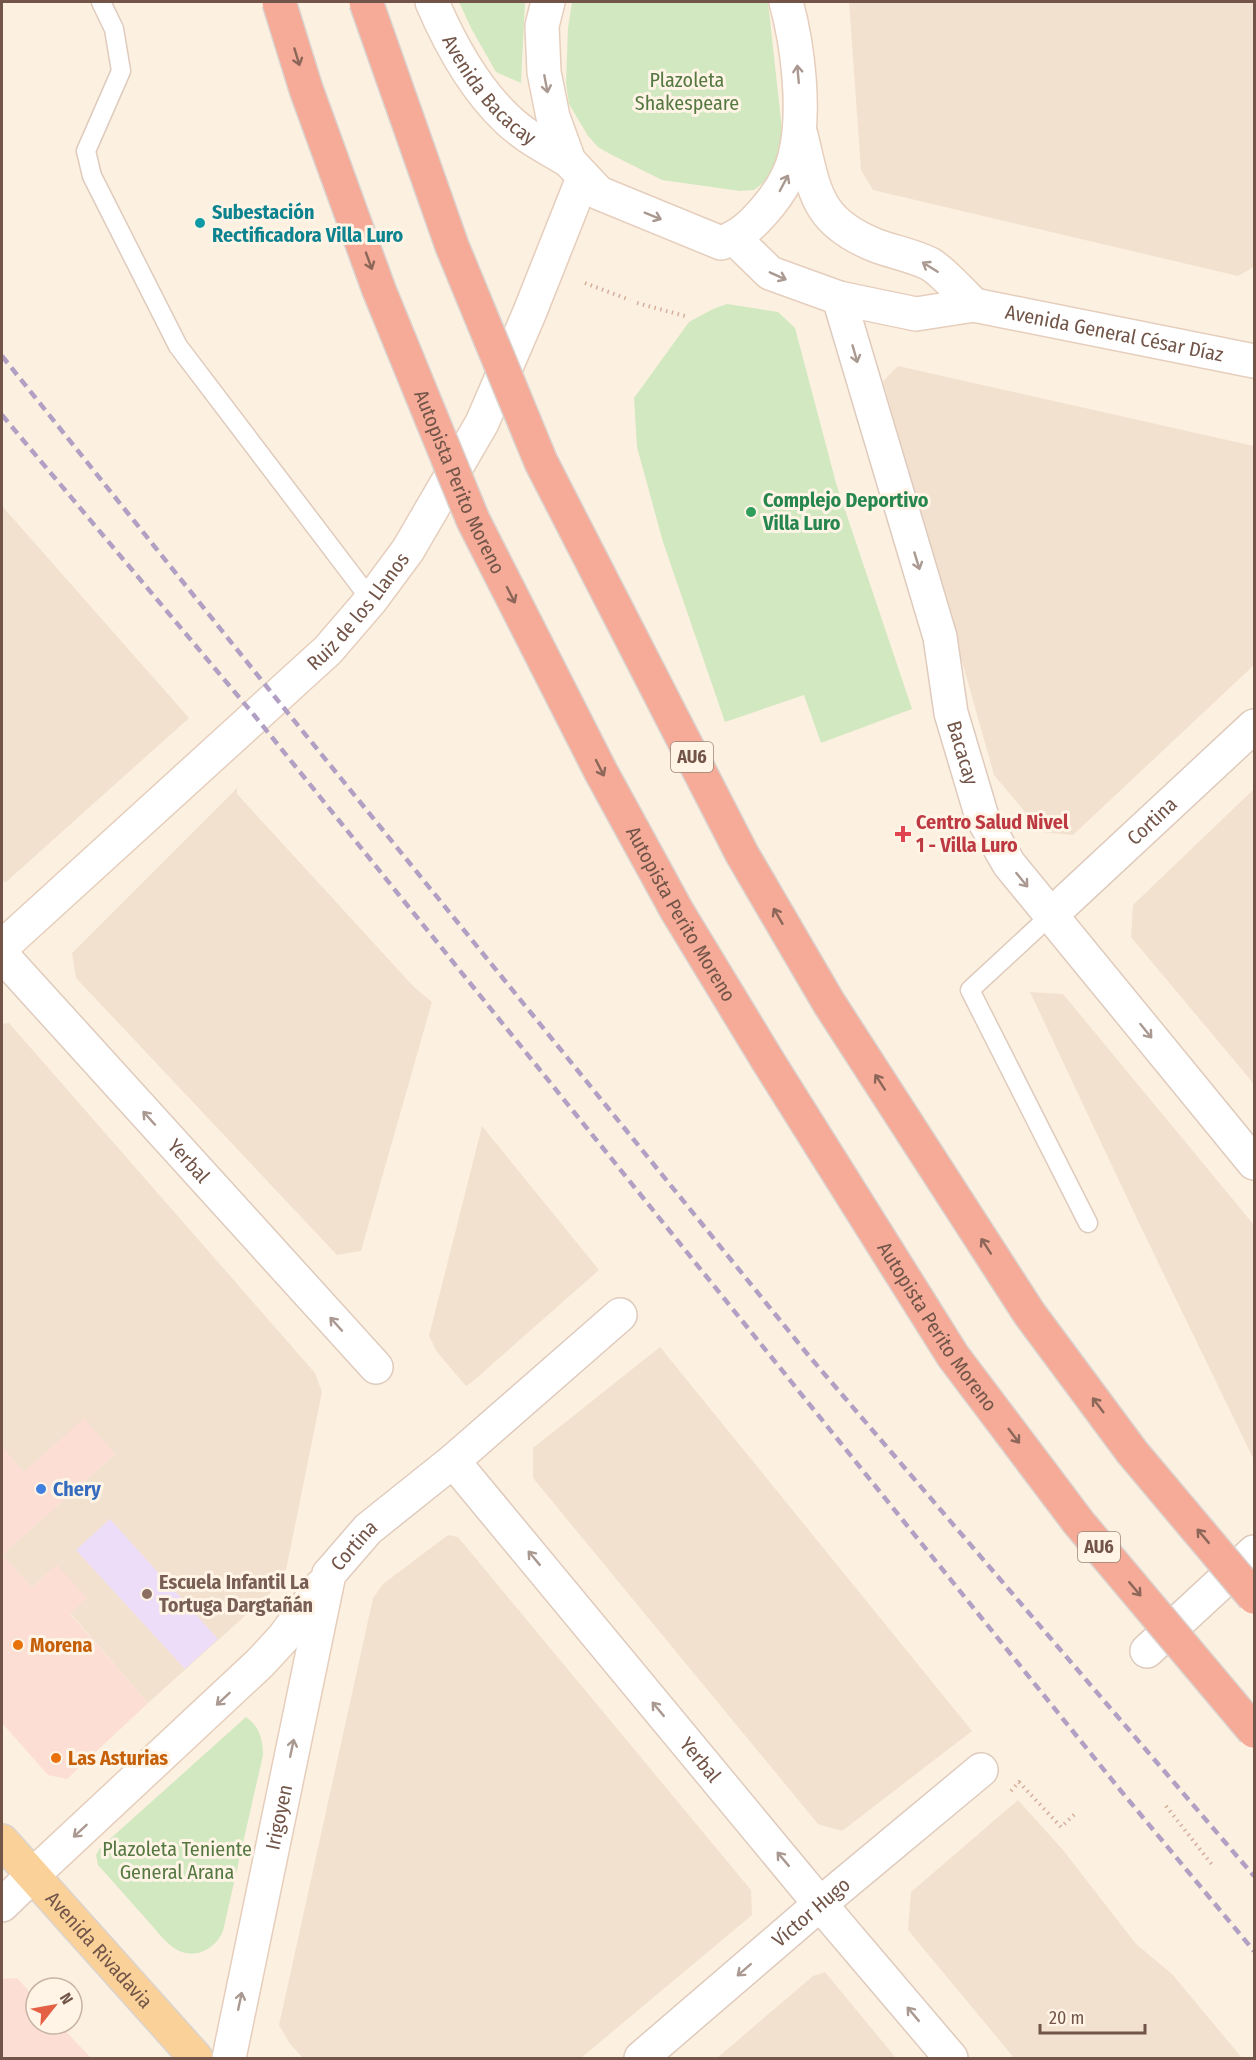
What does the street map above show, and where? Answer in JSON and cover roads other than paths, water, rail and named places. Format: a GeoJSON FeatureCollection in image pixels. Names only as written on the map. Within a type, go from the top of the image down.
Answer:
{"type":"FeatureCollection","features":[{"type":"Feature","properties":{"kind":"highway","name":"Autopista Perito Moreno"},"geometry":{"type":"LineString","coordinates":[[279,2],[306,89],[379,290],[473,520],[602,772],[677,911],[774,1071],[953,1356],[1079,1523],[1254,1731]]}},
{"type":"Feature","properties":{"kind":"highway","name":"AU6"},"geometry":{"type":"LineString","coordinates":[[366,2],[452,246],[541,462],[742,854],[829,1004],[1029,1313],[1132,1452],[1254,1597]]}},
{"type":"Feature","properties":{"kind":"main road","name":"Avenida Rivadavia"},"geometry":{"type":"LineString","coordinates":[[2,1841],[196,2058]]}},
{"type":"Feature","properties":{"kind":"street","name":"Avenida Bacacay"},"geometry":{"type":"LineString","coordinates":[[432,2],[447,35],[475,83],[507,120],[576,169],[599,193],[721,243],[734,238]]}},
{"type":"Feature","properties":{"kind":"street"},"geometry":{"type":"LineString","coordinates":[[789,7],[799,94],[800,129],[813,186],[823,208],[836,222],[857,237],[931,265],[974,305]]}},
{"type":"Feature","properties":{"kind":"street"},"geometry":{"type":"LineString","coordinates":[[544,10],[544,72],[553,117],[576,169]]}},
{"type":"Feature","properties":{"kind":"street"},"geometry":{"type":"LineString","coordinates":[[734,238],[750,228],[784,185],[795,158],[800,129]]}},
{"type":"Feature","properties":{"kind":"street","name":"Ruiz de los Llanos"},"geometry":{"type":"LineString","coordinates":[[2,947],[328,650],[371,600],[408,550],[482,423],[529,315],[576,169]]}},
{"type":"Feature","properties":{"kind":"street","name":"Avenida General César Díaz"},"geometry":{"type":"LineString","coordinates":[[734,238],[770,273],[839,298],[916,314],[974,305],[1254,361]]}},
{"type":"Feature","properties":{"kind":"street","name":"Bacacay"},"geometry":{"type":"LineString","coordinates":[[839,298],[940,637],[951,712],[982,818],[1009,864],[1254,1163]]}},
{"type":"Feature","properties":{"kind":"street","name":"Cortina"},"geometry":{"type":"LineString","coordinates":[[1051,915],[1254,726]]}},
{"type":"Feature","properties":{"kind":"street","name":"Yerbal"},"geometry":{"type":"LineString","coordinates":[[2,955],[376,1368]]}},
{"type":"Feature","properties":{"kind":"street","name":"Cortina"},"geometry":{"type":"LineString","coordinates":[[2,1905],[260,1663],[284,1637],[329,1574],[368,1529],[453,1461],[620,1316]]}},
{"type":"Feature","properties":{"kind":"street","name":"Yerbal"},"geometry":{"type":"LineString","coordinates":[[453,1461],[820,1904],[951,2058]]}},
{"type":"Feature","properties":{"kind":"street"},"geometry":{"type":"LineString","coordinates":[[1147,1651],[1254,1552]]}},
{"type":"Feature","properties":{"kind":"street","name":"Irigoyen"},"geometry":{"type":"LineString","coordinates":[[229,2058],[329,1574]]}},
{"type":"Feature","properties":{"kind":"street"},"geometry":{"type":"LineString","coordinates":[[260,1663],[278,1662],[294,1669],[301,1679],[304,1691]]}},
{"type":"Feature","properties":{"kind":"street","name":"Víctor Hugo"},"geometry":{"type":"LineString","coordinates":[[641,2058],[820,1904],[981,1770]]}},
{"type":"Feature","properties":{"kind":"lane"},"geometry":{"type":"LineString","coordinates":[[101,2],[114,29],[121,71],[86,151],[92,176],[178,346],[371,600]]}},
{"type":"Feature","properties":{"kind":"lane"},"geometry":{"type":"LineString","coordinates":[[1051,915],[969,990],[1088,1222]]}},
{"type":"Feature","properties":{"kind":"railway"},"geometry":{"type":"LineString","coordinates":[[2,356],[809,1356],[1254,1876]]}},
{"type":"Feature","properties":{"kind":"railway"},"geometry":{"type":"LineString","coordinates":[[2,415],[254,715],[1121,1791],[1254,1951]]}},
{"type":"Feature","properties":{"kind":"place","name":"Subestación Rectificadora Villa Luro"},"geometry":{"type":"Point","coordinates":[200,223]}},
{"type":"Feature","properties":{"kind":"place","name":"Complejo Deportivo Villa Luro"},"geometry":{"type":"Point","coordinates":[751,512]}},
{"type":"Feature","properties":{"kind":"place","name":"Centro Salud Nivel 1 - Villa Luro"},"geometry":{"type":"Point","coordinates":[903,834]}},
{"type":"Feature","properties":{"kind":"place","name":"Chery"},"geometry":{"type":"Point","coordinates":[41,1489]}},
{"type":"Feature","properties":{"kind":"place","name":"Escuela Infantil La Tortuga Dargtañán"},"geometry":{"type":"Point","coordinates":[147,1594]}},
{"type":"Feature","properties":{"kind":"place","name":"Morena"},"geometry":{"type":"Point","coordinates":[18,1645]}},
{"type":"Feature","properties":{"kind":"place","name":"Las Asturias"},"geometry":{"type":"Point","coordinates":[56,1758]}},
{"type":"Feature","properties":{"kind":"park label","name":"Plazoleta Shakespeare"},"geometry":{"type":"Point","coordinates":[687,92]}},
{"type":"Feature","properties":{"kind":"park label","name":"Plazoleta Teniente General Arana"},"geometry":{"type":"Point","coordinates":[177,1860]}}]}
